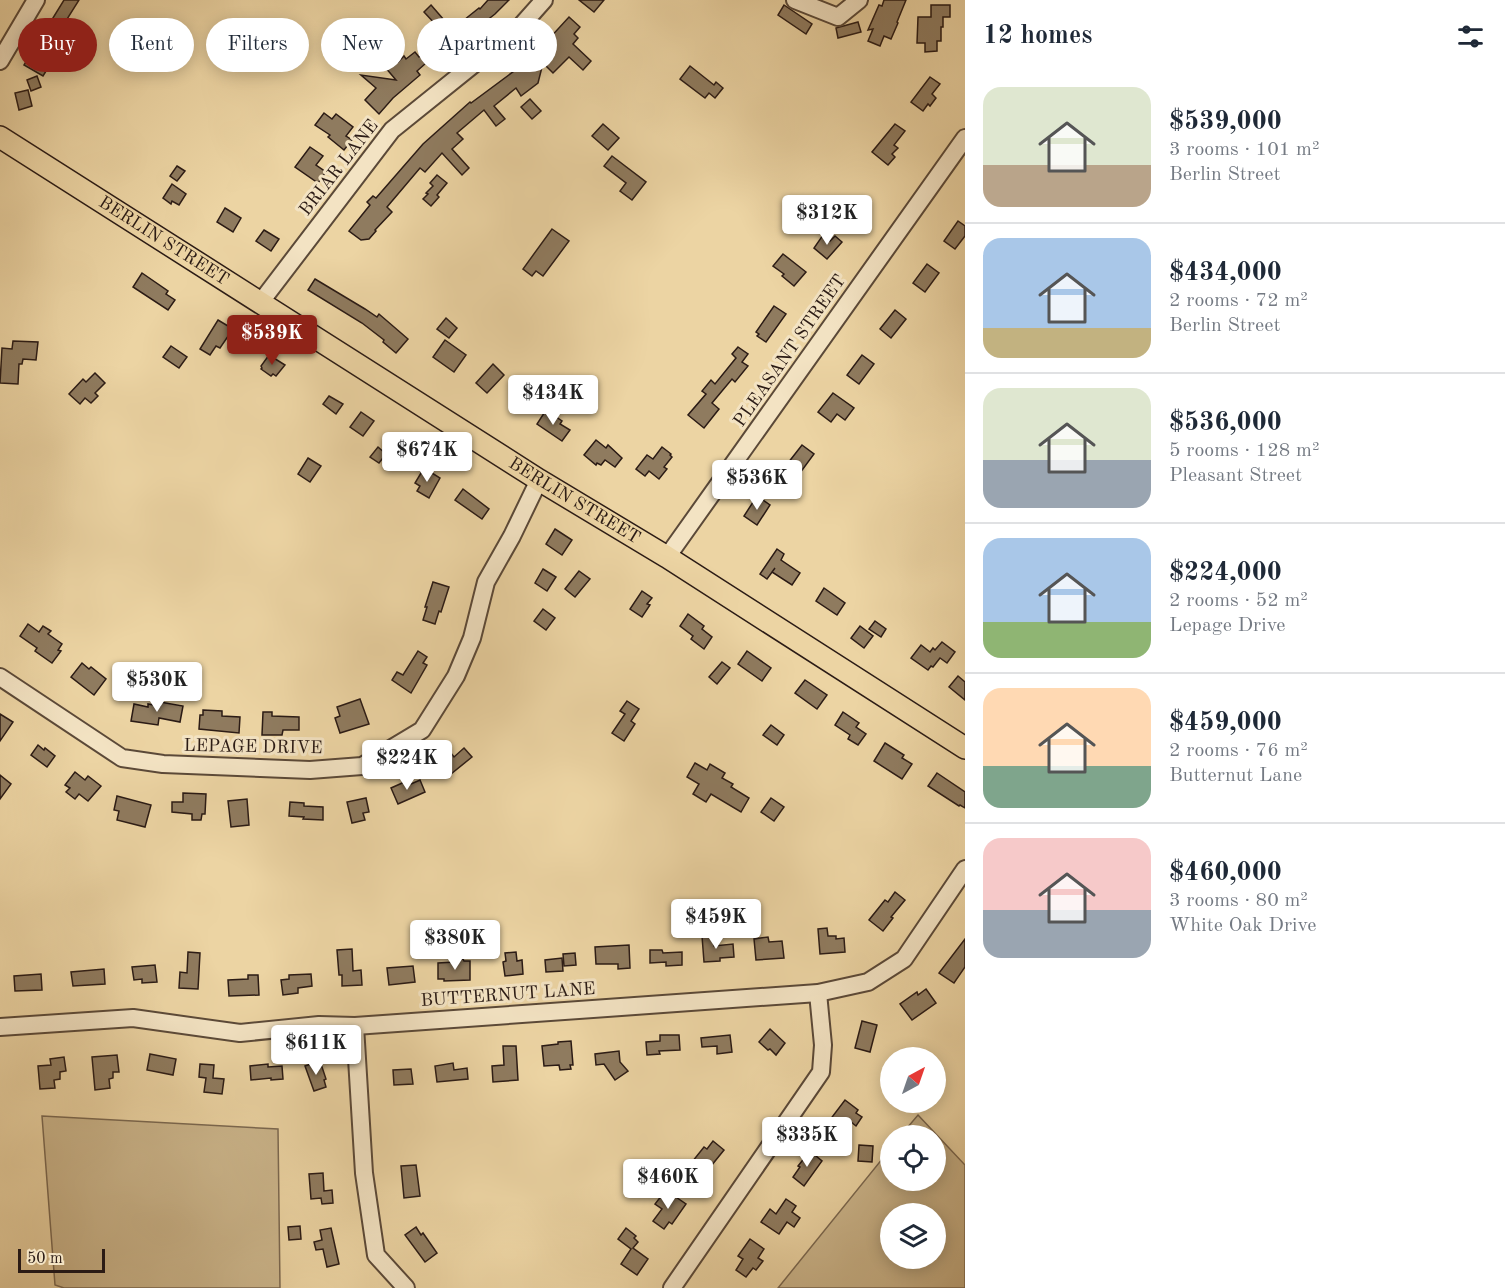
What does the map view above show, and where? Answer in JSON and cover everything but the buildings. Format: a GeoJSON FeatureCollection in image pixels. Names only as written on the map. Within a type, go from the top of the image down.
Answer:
{"type":"FeatureCollection","features":[{"type":"Feature","properties":{"kind":"main road","name":"BERLIN STREET"},"geometry":{"type":"LineString","coordinates":[[0,137],[539,480],[667,557],[965,748]]}},
{"type":"Feature","properties":{"kind":"street"},"geometry":{"type":"LineString","coordinates":[[0,61],[36,0]]}},
{"type":"Feature","properties":{"kind":"street","name":"BRIAR LANE"},"geometry":{"type":"LineString","coordinates":[[260,303],[392,130],[520,27],[544,0]]}},
{"type":"Feature","properties":{"kind":"street"},"geometry":{"type":"LineString","coordinates":[[795,0],[838,17],[859,0]]}},
{"type":"Feature","properties":{"kind":"street","name":"PLEASANT STREET"},"geometry":{"type":"LineString","coordinates":[[667,557],[965,138]]}},
{"type":"Feature","properties":{"kind":"street","name":"LEPAGE DRIVE"},"geometry":{"type":"LineString","coordinates":[[0,677],[122,758],[163,764],[310,770],[362,766],[422,730],[456,676],[472,638],[486,582],[512,536],[539,480]]}},
{"type":"Feature","properties":{"kind":"street","name":"BUTTERNUT LANE"},"geometry":{"type":"LineString","coordinates":[[0,1027],[133,1018],[240,1034],[319,1025],[355,1026],[818,993],[868,982],[904,959],[965,869]]}},
{"type":"Feature","properties":{"kind":"street"},"geometry":{"type":"LineString","coordinates":[[672,1288],[821,1072],[823,1045],[818,993]]}},
{"type":"Feature","properties":{"kind":"street"},"geometry":{"type":"LineString","coordinates":[[355,1026],[364,1173],[376,1255],[406,1288]]}},
{"type":"Feature","properties":{"kind":"shaded area"},"geometry":{"type":"Polygon","coordinates":[[[918,1115],[927,1125],[910,1125],[918,1115]]]}},
{"type":"Feature","properties":{"kind":"shaded area"},"geometry":{"type":"Polygon","coordinates":[[[42,1116],[278,1129],[280,1288],[64,1288],[55,1285],[42,1116]]]}},
{"type":"Feature","properties":{"kind":"shaded area"},"geometry":{"type":"Polygon","coordinates":[[[946,1145],[965,1165],[965,1288],[778,1288],[880,1162],[880,1191],[946,1191],[946,1145]]]}}]}
